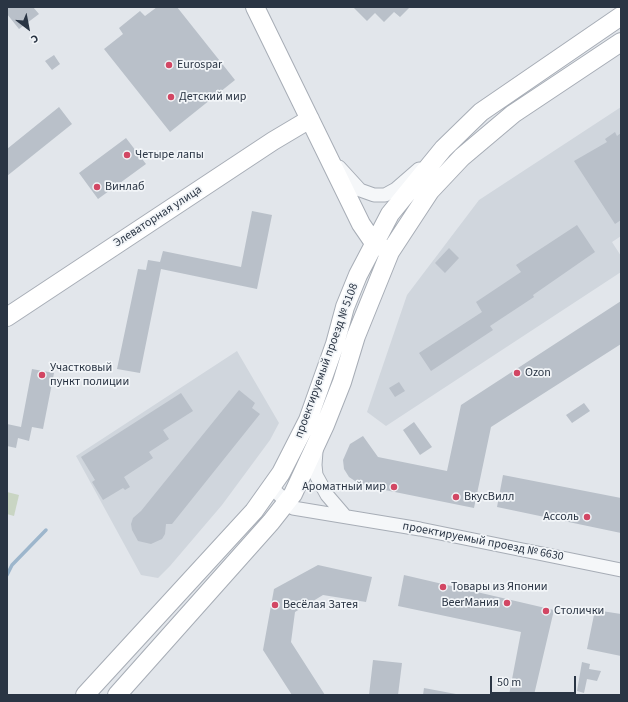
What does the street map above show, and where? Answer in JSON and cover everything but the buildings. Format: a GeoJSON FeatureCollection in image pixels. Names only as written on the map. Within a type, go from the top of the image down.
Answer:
{"type":"FeatureCollection","features":[{"type":"Feature","properties":{"kind":"main road"},"geometry":{"type":"LineString","coordinates":[[255,7],[361,224],[374,243],[390,252]]}},
{"type":"Feature","properties":{"kind":"main road","name":"проектируемый проезд № 5108"},"geometry":{"type":"LineString","coordinates":[[85,695],[254,511],[272,488],[298,444],[335,344],[345,307],[374,243],[390,214],[443,149],[481,112],[621,16]]}},
{"type":"Feature","properties":{"kind":"main road","name":"проектируемый проезд № 5108"},"geometry":{"type":"LineString","coordinates":[[117,695],[287,503],[316,446],[342,382],[356,336],[390,252],[430,192],[462,157],[513,114],[621,42]]}},
{"type":"Feature","properties":{"kind":"main road","name":"Элеваторная улица"},"geometry":{"type":"LineString","coordinates":[[7,318],[273,140],[310,119]]}},
{"type":"Feature","properties":{"kind":"street"},"geometry":{"type":"LineString","coordinates":[[326,152],[360,190],[369,195],[380,195],[396,189],[443,149]]}},
{"type":"Feature","properties":{"kind":"street"},"geometry":{"type":"LineString","coordinates":[[316,446],[316,475],[327,495],[345,516]]}},
{"type":"Feature","properties":{"kind":"street"},"geometry":{"type":"LineString","coordinates":[[272,488],[287,503]]}},
{"type":"Feature","properties":{"kind":"street","name":"проектируемый проезд № 6630"},"geometry":{"type":"LineString","coordinates":[[287,503],[293,508],[480,541],[621,570]]}},
{"type":"Feature","properties":{"kind":"shaded area"},"geometry":{"type":"Polygon","coordinates":[[[621,107],[621,236],[612,242],[621,256],[621,272],[386,426],[367,412],[407,295],[479,200],[621,107]]]}},
{"type":"Feature","properties":{"kind":"shaded area"},"geometry":{"type":"Polygon","coordinates":[[[237,351],[279,423],[270,440],[222,505],[170,566],[158,578],[141,575],[76,456],[237,351]]]}},
{"type":"Feature","properties":{"kind":"green space"},"geometry":{"type":"Polygon","coordinates":[[[7,492],[19,495],[14,516],[7,514],[7,492]]]}},
{"type":"Feature","properties":{"kind":"waterway"},"geometry":{"type":"LineString","coordinates":[[7,575],[12,565],[46,530]]}},
{"type":"Feature","properties":{"kind":"place","name":"Eurospar"},"geometry":{"type":"Point","coordinates":[169,65]}},
{"type":"Feature","properties":{"kind":"place","name":"Детский мир"},"geometry":{"type":"Point","coordinates":[171,97]}},
{"type":"Feature","properties":{"kind":"place","name":"Четыре лапы"},"geometry":{"type":"Point","coordinates":[127,155]}},
{"type":"Feature","properties":{"kind":"place","name":"Винлаб"},"geometry":{"type":"Point","coordinates":[97,187]}},
{"type":"Feature","properties":{"kind":"place","name":"Ozon"},"geometry":{"type":"Point","coordinates":[517,373]}},
{"type":"Feature","properties":{"kind":"place","name":"Участковый пункт полиции"},"geometry":{"type":"Point","coordinates":[42,375]}},
{"type":"Feature","properties":{"kind":"place","name":"Ароматный мир"},"geometry":{"type":"Point","coordinates":[394,487]}},
{"type":"Feature","properties":{"kind":"place","name":"ВкусВилл"},"geometry":{"type":"Point","coordinates":[456,497]}},
{"type":"Feature","properties":{"kind":"place","name":"Ассоль"},"geometry":{"type":"Point","coordinates":[587,517]}},
{"type":"Feature","properties":{"kind":"place","name":"Товары из Японии"},"geometry":{"type":"Point","coordinates":[443,587]}},
{"type":"Feature","properties":{"kind":"place","name":"BeerМания"},"geometry":{"type":"Point","coordinates":[507,603]}},
{"type":"Feature","properties":{"kind":"place","name":"Весёлая Затея"},"geometry":{"type":"Point","coordinates":[275,605]}},
{"type":"Feature","properties":{"kind":"place","name":"Столички"},"geometry":{"type":"Point","coordinates":[546,611]}}]}
